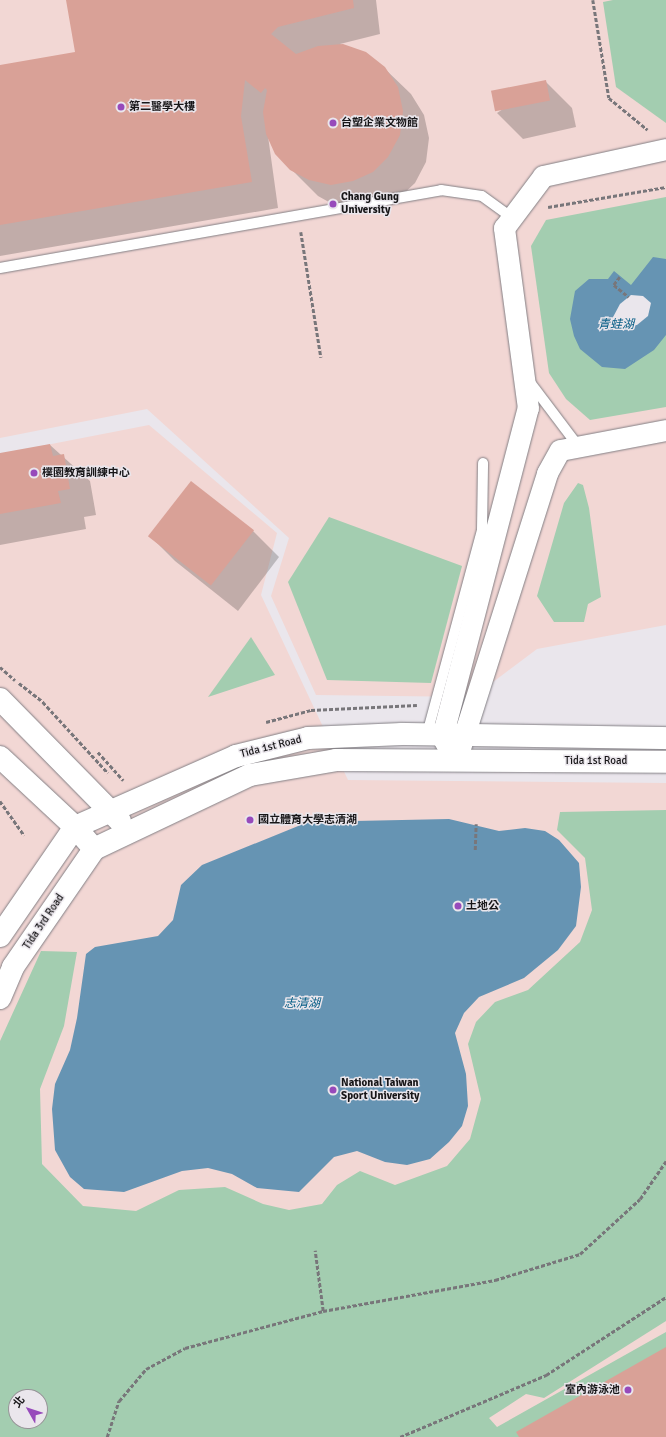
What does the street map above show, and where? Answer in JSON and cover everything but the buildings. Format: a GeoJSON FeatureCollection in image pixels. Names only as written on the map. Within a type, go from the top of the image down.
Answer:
{"type":"FeatureCollection","features":[{"type":"Feature","properties":{"kind":"street"},"geometry":{"type":"LineString","coordinates":[[666,149],[543,176],[504,228],[528,408],[434,735],[455,760],[467,737],[547,473],[560,450],[666,430]]}},
{"type":"Feature","properties":{"kind":"street"},"geometry":{"type":"LineString","coordinates":[[0,699],[131,832]]}},
{"type":"Feature","properties":{"kind":"street"},"geometry":{"type":"LineString","coordinates":[[442,705],[495,707]]}},
{"type":"Feature","properties":{"kind":"street","name":"Tida 1st Road"},"geometry":{"type":"LineString","coordinates":[[76,827],[236,756],[308,738],[434,735],[467,737],[666,738]]}},
{"type":"Feature","properties":{"kind":"street"},"geometry":{"type":"LineString","coordinates":[[0,757],[76,827],[94,849]]}},
{"type":"Feature","properties":{"kind":"street","name":"Tida 1st Road"},"geometry":{"type":"LineString","coordinates":[[94,849],[250,775],[336,760],[666,762]]}},
{"type":"Feature","properties":{"kind":"street"},"geometry":{"type":"LineString","coordinates":[[0,936],[76,827]]}},
{"type":"Feature","properties":{"kind":"street","name":"Tida 3rd Road"},"geometry":{"type":"LineString","coordinates":[[0,998],[13,967],[94,849]]}},
{"type":"Feature","properties":{"kind":"lane"},"geometry":{"type":"LineString","coordinates":[[0,268],[299,218],[441,190],[482,196],[512,218]]}},
{"type":"Feature","properties":{"kind":"lane"},"geometry":{"type":"LineString","coordinates":[[523,373],[579,447]]}},
{"type":"Feature","properties":{"kind":"lane"},"geometry":{"type":"LineString","coordinates":[[434,735],[482,530],[483,463]]}},
{"type":"Feature","properties":{"kind":"path"},"geometry":{"type":"LineString","coordinates":[[593,0],[609,98],[650,131]]}},
{"type":"Feature","properties":{"kind":"path"},"geometry":{"type":"LineString","coordinates":[[543,208],[666,186]]}},
{"type":"Feature","properties":{"kind":"path"},"geometry":{"type":"LineString","coordinates":[[299,218],[321,357]]}},
{"type":"Feature","properties":{"kind":"path"},"geometry":{"type":"LineString","coordinates":[[620,277],[614,285],[629,297]]}},
{"type":"Feature","properties":{"kind":"path"},"geometry":{"type":"LineString","coordinates":[[260,724],[311,710],[442,705]]}},
{"type":"Feature","properties":{"kind":"path"},"geometry":{"type":"LineString","coordinates":[[98,752],[126,783]]}},
{"type":"Feature","properties":{"kind":"path"},"geometry":{"type":"LineString","coordinates":[[0,801],[24,835]]}},
{"type":"Feature","properties":{"kind":"path"},"geometry":{"type":"LineString","coordinates":[[475,850],[476,824]]}},
{"type":"Feature","properties":{"kind":"path"},"geometry":{"type":"LineString","coordinates":[[107,1437],[119,1401],[146,1369],[185,1348],[323,1311],[495,1280],[580,1254],[640,1199],[666,1160]]}},
{"type":"Feature","properties":{"kind":"path"},"geometry":{"type":"LineString","coordinates":[[314,1251],[323,1311]]}},
{"type":"Feature","properties":{"kind":"path"},"geometry":{"type":"LineString","coordinates":[[400,1437],[546,1375],[666,1297]]}},
{"type":"Feature","properties":{"kind":"shaded area","name":"Chang Gung University"},"geometry":{"type":"Polygon","coordinates":[[[0,0],[666,0],[666,625],[537,649],[473,697],[316,695],[271,596],[289,538],[147,409],[0,438],[0,0]]]}},
{"type":"Feature","properties":{"kind":"shaded area","name":"National Taiwan Sport University"},"geometry":{"type":"Polygon","coordinates":[[[149,425],[277,533],[261,595],[348,780],[666,783],[666,1437],[0,1437],[0,454],[149,425]]]}},
{"type":"Feature","properties":{"kind":"green space"},"geometry":{"type":"Polygon","coordinates":[[[613,0],[666,0],[666,123],[616,87],[603,2],[613,0]]]}},
{"type":"Feature","properties":{"kind":"green space"},"geometry":{"type":"Polygon","coordinates":[[[666,197],[666,407],[590,420],[566,399],[549,373],[531,246],[546,220],[666,197]]]}},
{"type":"Feature","properties":{"kind":"green space"},"geometry":{"type":"Polygon","coordinates":[[[578,483],[583,485],[589,508],[601,597],[588,604],[584,622],[554,622],[537,596],[564,503],[578,483]]]}},
{"type":"Feature","properties":{"kind":"green space"},"geometry":{"type":"Polygon","coordinates":[[[329,517],[462,566],[431,683],[327,680],[288,582],[329,517]]]}},
{"type":"Feature","properties":{"kind":"green space"},"geometry":{"type":"Polygon","coordinates":[[[251,637],[275,675],[208,697],[251,637]]]}},
{"type":"Feature","properties":{"kind":"green space"},"geometry":{"type":"Polygon","coordinates":[[[666,810],[666,1321],[544,1398],[526,1394],[489,1418],[497,1427],[666,1332],[666,1437],[0,1437],[0,1041],[41,951],[77,952],[64,1026],[40,1089],[42,1164],[83,1206],[136,1211],[179,1190],[225,1187],[263,1204],[289,1210],[322,1204],[337,1185],[360,1171],[395,1185],[447,1166],[470,1139],[481,1099],[468,1044],[476,1022],[495,1002],[528,990],[580,942],[592,910],[585,858],[557,830],[560,812],[666,810]]]}},
{"type":"Feature","properties":{"kind":"water","name":"青蛙湖"},"geometry":{"type":"Polygon","coordinates":[[[653,257],[666,259],[666,335],[654,350],[625,369],[602,367],[580,349],[574,336],[570,319],[575,291],[589,279],[608,279],[614,271],[631,285],[653,257]]]}},
{"type":"Feature","properties":{"kind":"water","name":"志清湖"},"geometry":{"type":"Polygon","coordinates":[[[449,819],[499,831],[525,828],[545,831],[559,840],[579,863],[581,887],[576,926],[558,950],[524,978],[479,997],[464,1013],[455,1033],[466,1074],[468,1106],[462,1126],[449,1142],[430,1159],[407,1165],[385,1162],[357,1151],[334,1157],[299,1192],[257,1188],[232,1174],[208,1168],[182,1171],[124,1192],[84,1189],[70,1177],[55,1150],[52,1109],[55,1084],[70,1050],[77,1018],[86,954],[95,947],[158,936],[173,920],[181,885],[202,865],[308,822],[449,819]]]}},
{"type":"Feature","properties":{"kind":"pier"},"geometry":{"type":"Polygon","coordinates":[[[631,295],[643,296],[651,303],[648,316],[637,325],[616,328],[612,319],[620,304],[631,295]]]}},
{"type":"Feature","properties":{"kind":"place","name":"第二醫學大樓"},"geometry":{"type":"Point","coordinates":[121,107]}},
{"type":"Feature","properties":{"kind":"place","name":"台塑企業文物館"},"geometry":{"type":"Point","coordinates":[333,123]}},
{"type":"Feature","properties":{"kind":"place","name":"Chang Gung University"},"geometry":{"type":"Point","coordinates":[333,204]}},
{"type":"Feature","properties":{"kind":"place","name":"樸園教育訓練中心"},"geometry":{"type":"Point","coordinates":[34,473]}},
{"type":"Feature","properties":{"kind":"place","name":"國立體育大學志清湖"},"geometry":{"type":"Point","coordinates":[250,820]}},
{"type":"Feature","properties":{"kind":"place","name":"土地公"},"geometry":{"type":"Point","coordinates":[458,906]}},
{"type":"Feature","properties":{"kind":"place","name":"National Taiwan Sport University"},"geometry":{"type":"Point","coordinates":[333,1090]}},
{"type":"Feature","properties":{"kind":"place","name":"室內游泳池"},"geometry":{"type":"Point","coordinates":[628,1390]}}]}
